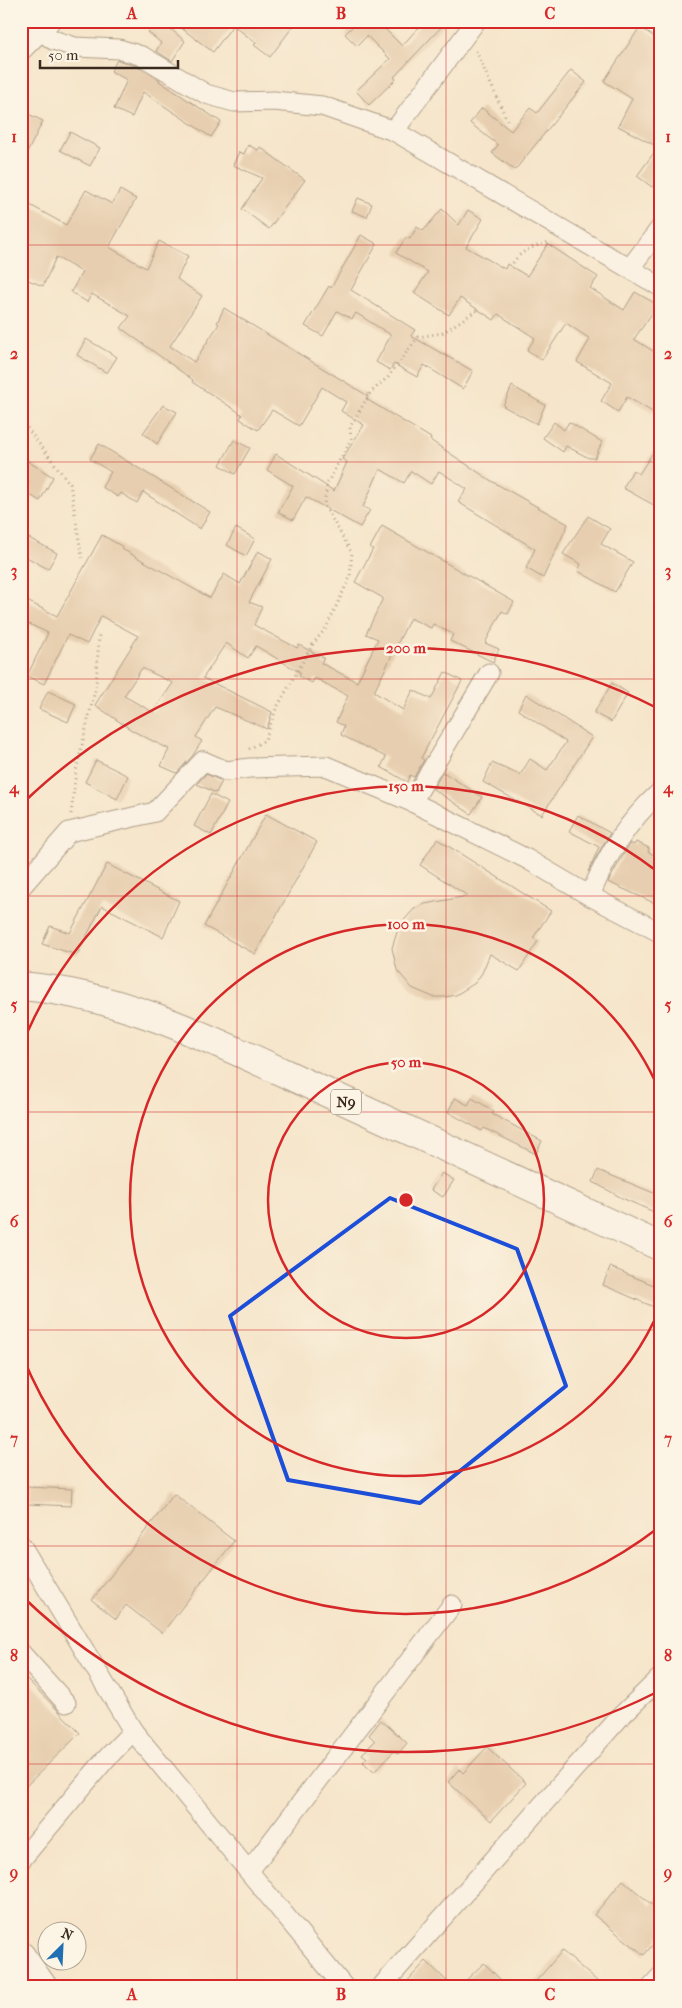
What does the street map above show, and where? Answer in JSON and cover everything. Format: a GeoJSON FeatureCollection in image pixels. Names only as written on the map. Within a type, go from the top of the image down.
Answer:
{"type":"FeatureCollection","features":[{"type":"Feature","properties":{"kind":"main road","name":"N9"},"geometry":{"type":"LineString","coordinates":[[26,984],[80,994],[138,1011],[221,1045],[661,1247]]}},
{"type":"Feature","properties":{"kind":"main road"},"geometry":{"type":"LineString","coordinates":[[21,1956],[43,1987]]}},
{"type":"Feature","properties":{"kind":"street"},"geometry":{"type":"LineString","coordinates":[[649,21],[661,29]]}},
{"type":"Feature","properties":{"kind":"street"},"geometry":{"type":"LineString","coordinates":[[23,48],[42,24],[53,40],[76,48],[119,49],[142,56],[206,94],[234,102],[274,101],[322,106],[394,131],[661,287]]}},
{"type":"Feature","properties":{"kind":"street"},"geometry":{"type":"LineString","coordinates":[[394,131],[472,27]]}},
{"type":"Feature","properties":{"kind":"street"},"geometry":{"type":"LineString","coordinates":[[630,268],[661,227]]}},
{"type":"Feature","properties":{"kind":"street"},"geometry":{"type":"LineString","coordinates":[[412,802],[490,673]]}},
{"type":"Feature","properties":{"kind":"street"},"geometry":{"type":"LineString","coordinates":[[21,886],[70,832],[155,812],[203,761],[226,771],[250,768],[326,766],[412,802],[527,859],[590,896],[661,933]]}},
{"type":"Feature","properties":{"kind":"street"},"geometry":{"type":"LineString","coordinates":[[590,896],[610,853],[636,813],[661,791]]}},
{"type":"Feature","properties":{"kind":"street"},"geometry":{"type":"LineString","coordinates":[[21,1545],[133,1731],[344,1987]]}},
{"type":"Feature","properties":{"kind":"street"},"geometry":{"type":"LineString","coordinates":[[248,1871],[452,1605]]}},
{"type":"Feature","properties":{"kind":"street"},"geometry":{"type":"LineString","coordinates":[[21,1653],[66,1703]]}},
{"type":"Feature","properties":{"kind":"street"},"geometry":{"type":"LineString","coordinates":[[381,1987],[621,1716],[661,1677]]}},
{"type":"Feature","properties":{"kind":"street"},"geometry":{"type":"LineString","coordinates":[[21,1860],[104,1761],[133,1731]]}},
{"type":"Feature","properties":{"kind":"street"},"geometry":{"type":"LineString","coordinates":[[651,1987],[661,1976]]}},
{"type":"Feature","properties":{"kind":"path"},"geometry":{"type":"LineString","coordinates":[[472,27],[508,120]]}},
{"type":"Feature","properties":{"kind":"path"},"geometry":{"type":"LineString","coordinates":[[513,263],[518,256],[534,246],[571,235]]}},
{"type":"Feature","properties":{"kind":"path"},"geometry":{"type":"LineString","coordinates":[[226,771],[240,754],[265,740],[276,709],[313,644],[326,628],[350,577],[352,553],[324,505],[326,484],[351,440],[350,426],[370,393],[388,377],[418,337],[442,333],[479,309]]}},
{"type":"Feature","properties":{"kind":"path"},"geometry":{"type":"LineString","coordinates":[[21,420],[70,484],[82,558]]}},
{"type":"Feature","properties":{"kind":"path"},"geometry":{"type":"LineString","coordinates":[[70,832],[76,771],[96,686],[99,634]]}},
{"type":"Feature","properties":{"kind":"highlighted area"},"geometry":{"type":"Polygon","coordinates":[[[390,1198],[517,1249],[566,1386],[420,1503],[288,1480],[230,1316],[390,1198]]]}},
{"type":"Feature","properties":{"kind":"building"},"geometry":{"type":"Polygon","coordinates":[[[157,21],[161,21],[185,41],[172,61],[156,51],[161,43],[148,32],[157,21]]]}},
{"type":"Feature","properties":{"kind":"building"},"geometry":{"type":"Polygon","coordinates":[[[172,21],[297,21],[270,57],[233,25],[213,52],[172,21]]]}},
{"type":"Feature","properties":{"kind":"building"},"geometry":{"type":"Polygon","coordinates":[[[353,21],[383,21],[380,24],[402,46],[424,21],[447,21],[394,77],[396,79],[369,105],[356,91],[390,59],[367,36],[357,46],[345,34],[355,24],[353,21]]]}},
{"type":"Feature","properties":{"kind":"building"},"geometry":{"type":"Polygon","coordinates":[[[640,27],[661,40],[661,176],[652,187],[637,176],[658,147],[618,126],[632,99],[604,81],[640,27]]]}},
{"type":"Feature","properties":{"kind":"building"},"geometry":{"type":"Polygon","coordinates":[[[117,60],[136,66],[160,80],[221,122],[211,137],[143,92],[132,117],[114,109],[127,80],[111,71],[117,60]]]}},
{"type":"Feature","properties":{"kind":"building"},"geometry":{"type":"Polygon","coordinates":[[[571,70],[586,82],[515,170],[492,153],[498,145],[470,123],[482,108],[511,131],[530,108],[537,113],[571,70]]]}},
{"type":"Feature","properties":{"kind":"building"},"geometry":{"type":"Polygon","coordinates":[[[26,113],[43,121],[21,165],[21,123],[26,113]]]}},
{"type":"Feature","properties":{"kind":"building"},"geometry":{"type":"Polygon","coordinates":[[[70,132],[100,148],[90,166],[60,150],[70,132]]]}},
{"type":"Feature","properties":{"kind":"building"},"geometry":{"type":"Polygon","coordinates":[[[248,145],[258,150],[260,147],[305,180],[269,229],[242,209],[262,178],[233,165],[239,152],[244,154],[248,145]]]}},
{"type":"Feature","properties":{"kind":"building"},"geometry":{"type":"Polygon","coordinates":[[[86,190],[112,204],[120,190],[136,199],[109,247],[146,268],[159,241],[188,256],[177,279],[202,296],[170,346],[194,362],[219,324],[217,323],[224,308],[368,396],[366,399],[431,438],[430,440],[493,482],[568,524],[543,578],[526,568],[535,549],[458,502],[467,489],[439,471],[431,484],[411,471],[404,483],[380,469],[363,507],[370,510],[360,527],[306,497],[293,520],[278,512],[293,486],[267,470],[276,454],[334,491],[347,462],[342,459],[364,425],[341,411],[346,402],[322,387],[299,426],[272,410],[258,430],[240,419],[242,415],[237,411],[192,382],[193,380],[121,328],[130,316],[92,294],[87,302],[71,292],[82,272],[56,257],[43,286],[21,277],[21,200],[66,225],[86,190]]]}},
{"type":"Feature","properties":{"kind":"building"},"geometry":{"type":"Polygon","coordinates":[[[358,198],[372,204],[367,217],[352,211],[358,198]]]}},
{"type":"Feature","properties":{"kind":"building"},"geometry":{"type":"Polygon","coordinates":[[[442,209],[459,225],[468,210],[483,219],[466,247],[505,269],[507,264],[527,276],[548,244],[598,277],[590,288],[624,310],[635,292],[658,305],[634,339],[661,356],[661,417],[627,397],[618,412],[601,401],[612,383],[577,362],[590,339],[566,323],[542,360],[527,350],[535,338],[498,314],[494,320],[460,298],[449,315],[414,293],[428,272],[396,253],[406,237],[410,239],[417,227],[423,231],[442,209]]]}},
{"type":"Feature","properties":{"kind":"building"},"geometry":{"type":"Polygon","coordinates":[[[361,235],[377,244],[351,290],[415,330],[411,336],[473,371],[463,389],[424,365],[417,377],[394,364],[390,370],[376,362],[391,335],[356,313],[352,319],[337,311],[323,336],[305,326],[329,286],[331,288],[361,235]]]}},
{"type":"Feature","properties":{"kind":"building"},"geometry":{"type":"Polygon","coordinates":[[[86,339],[117,357],[107,373],[77,355],[86,339]]]}},
{"type":"Feature","properties":{"kind":"building"},"geometry":{"type":"Polygon","coordinates":[[[512,386],[545,405],[537,424],[503,406],[512,386]]]}},
{"type":"Feature","properties":{"kind":"building"},"geometry":{"type":"Polygon","coordinates":[[[163,405],[177,412],[157,444],[143,433],[163,405]]]}},
{"type":"Feature","properties":{"kind":"building"},"geometry":{"type":"Polygon","coordinates":[[[554,422],[564,430],[569,422],[602,442],[595,458],[589,458],[566,446],[563,452],[543,438],[554,422]]]}},
{"type":"Feature","properties":{"kind":"building"},"geometry":{"type":"Polygon","coordinates":[[[234,440],[250,448],[235,474],[220,465],[234,440]]]}},
{"type":"Feature","properties":{"kind":"building"},"geometry":{"type":"Polygon","coordinates":[[[661,440],[661,509],[623,488],[633,470],[639,474],[661,440]]]}},
{"type":"Feature","properties":{"kind":"building"},"geometry":{"type":"Polygon","coordinates":[[[99,444],[210,512],[200,529],[143,492],[137,503],[121,493],[118,497],[102,487],[111,472],[90,459],[99,444]]]}},
{"type":"Feature","properties":{"kind":"building"},"geometry":{"type":"Polygon","coordinates":[[[21,457],[53,477],[40,501],[25,492],[29,482],[21,477],[21,457]]]}},
{"type":"Feature","properties":{"kind":"building"},"geometry":{"type":"Polygon","coordinates":[[[588,516],[610,529],[601,544],[633,562],[615,592],[578,571],[581,564],[563,554],[588,516]]]}},
{"type":"Feature","properties":{"kind":"building"},"geometry":{"type":"Polygon","coordinates":[[[382,526],[514,602],[508,614],[502,611],[485,643],[499,649],[493,662],[450,641],[453,634],[433,624],[431,628],[410,618],[374,692],[403,710],[413,690],[431,699],[445,672],[462,681],[421,758],[424,760],[414,777],[410,775],[407,782],[381,767],[386,757],[341,735],[344,726],[336,722],[348,696],[315,678],[312,683],[299,676],[301,673],[256,646],[248,658],[226,643],[203,678],[272,712],[267,729],[215,707],[196,737],[202,741],[193,755],[177,773],[161,766],[169,749],[133,731],[95,705],[138,636],[101,616],[87,644],[68,635],[44,684],[27,676],[48,633],[21,620],[21,598],[57,616],[102,535],[123,547],[122,549],[210,598],[224,574],[240,584],[258,551],[272,559],[249,602],[262,607],[254,625],[297,648],[299,645],[324,658],[321,663],[357,682],[378,639],[366,634],[383,598],[355,582],[373,549],[370,548],[382,526]],[[142,668],[124,696],[153,712],[173,683],[142,668]]]}},
{"type":"Feature","properties":{"kind":"building"},"geometry":{"type":"Polygon","coordinates":[[[236,528],[255,539],[246,556],[227,545],[236,528]]]}},
{"type":"Feature","properties":{"kind":"building"},"geometry":{"type":"Polygon","coordinates":[[[27,537],[57,553],[48,569],[21,554],[21,548],[27,537]]]}},
{"type":"Feature","properties":{"kind":"building"},"geometry":{"type":"Polygon","coordinates":[[[612,683],[628,693],[611,722],[594,713],[612,683]]]}},
{"type":"Feature","properties":{"kind":"building"},"geometry":{"type":"Polygon","coordinates":[[[48,691],[76,704],[68,722],[39,709],[48,691]]]}},
{"type":"Feature","properties":{"kind":"building"},"geometry":{"type":"Polygon","coordinates":[[[526,694],[592,737],[542,815],[483,782],[492,763],[520,775],[530,759],[547,770],[566,742],[518,710],[526,694]]]}},
{"type":"Feature","properties":{"kind":"building"},"geometry":{"type":"Polygon","coordinates":[[[96,760],[128,776],[117,799],[85,782],[96,760]]]}},
{"type":"Feature","properties":{"kind":"building"},"geometry":{"type":"Polygon","coordinates":[[[443,772],[482,797],[471,814],[433,789],[443,772]]]}},
{"type":"Feature","properties":{"kind":"building"},"geometry":{"type":"Polygon","coordinates":[[[206,774],[222,781],[216,793],[197,784],[206,774]]]}},
{"type":"Feature","properties":{"kind":"building"},"geometry":{"type":"Polygon","coordinates":[[[211,794],[228,803],[211,835],[194,826],[211,794]]]}},
{"type":"Feature","properties":{"kind":"building"},"geometry":{"type":"Polygon","coordinates":[[[266,814],[317,842],[255,954],[204,926],[266,814]]]}},
{"type":"Feature","properties":{"kind":"building"},"geometry":{"type":"Polygon","coordinates":[[[578,815],[610,833],[588,872],[599,847],[569,831],[578,815]]]}},
{"type":"Feature","properties":{"kind":"building"},"geometry":{"type":"Polygon","coordinates":[[[437,839],[551,911],[533,938],[538,941],[519,971],[490,954],[482,973],[475,983],[456,995],[445,997],[433,997],[412,988],[397,970],[392,948],[399,926],[414,909],[425,904],[468,896],[420,865],[437,839]]]}},
{"type":"Feature","properties":{"kind":"building"},"geometry":{"type":"Polygon","coordinates":[[[636,842],[649,848],[648,852],[661,858],[661,906],[608,882],[630,843],[634,845],[636,842]]]}},
{"type":"Feature","properties":{"kind":"building"},"geometry":{"type":"Polygon","coordinates":[[[107,864],[179,901],[163,937],[102,906],[77,955],[42,944],[50,926],[70,933],[107,864]]]}},
{"type":"Feature","properties":{"kind":"building"},"geometry":{"type":"Polygon","coordinates":[[[455,1098],[468,1105],[472,1098],[494,1111],[492,1114],[542,1141],[536,1154],[484,1128],[482,1131],[448,1112],[455,1098]]]}},
{"type":"Feature","properties":{"kind":"building"},"geometry":{"type":"Polygon","coordinates":[[[598,1170],[661,1196],[661,1215],[622,1198],[593,1182],[598,1170]]]}},
{"type":"Feature","properties":{"kind":"building"},"geometry":{"type":"Polygon","coordinates":[[[442,1173],[454,1180],[443,1197],[431,1190],[442,1173]]]}},
{"type":"Feature","properties":{"kind":"building"},"geometry":{"type":"Polygon","coordinates":[[[610,1267],[661,1288],[661,1310],[603,1285],[610,1267]]]}},
{"type":"Feature","properties":{"kind":"building"},"geometry":{"type":"Polygon","coordinates":[[[27,1487],[72,1489],[71,1506],[27,1504],[27,1487]]]}},
{"type":"Feature","properties":{"kind":"building"},"geometry":{"type":"Polygon","coordinates":[[[174,1494],[234,1541],[162,1633],[126,1605],[116,1619],[92,1600],[174,1494]]]}},
{"type":"Feature","properties":{"kind":"building"},"geometry":{"type":"Polygon","coordinates":[[[21,1673],[80,1733],[21,1791],[21,1673]]]}},
{"type":"Feature","properties":{"kind":"building"},"geometry":{"type":"Polygon","coordinates":[[[381,1720],[407,1743],[398,1754],[394,1751],[374,1772],[363,1762],[367,1758],[362,1754],[375,1741],[369,1735],[381,1720]]]}},
{"type":"Feature","properties":{"kind":"building"},"geometry":{"type":"Polygon","coordinates":[[[487,1747],[526,1783],[491,1821],[448,1782],[459,1769],[463,1773],[487,1747]]]}},
{"type":"Feature","properties":{"kind":"building"},"geometry":{"type":"Polygon","coordinates":[[[623,1880],[652,1905],[661,1894],[661,1935],[644,1955],[594,1915],[623,1880]]]}},
{"type":"Feature","properties":{"kind":"building"},"geometry":{"type":"Polygon","coordinates":[[[562,1951],[604,1987],[531,1987],[562,1951]]]}},
{"type":"Feature","properties":{"kind":"building"},"geometry":{"type":"Polygon","coordinates":[[[426,1961],[453,1987],[402,1987],[426,1961]]]}},
{"type":"Feature","properties":{"kind":"building"},"geometry":{"type":"Polygon","coordinates":[[[484,1963],[508,1987],[459,1987],[484,1963]]]}}]}
